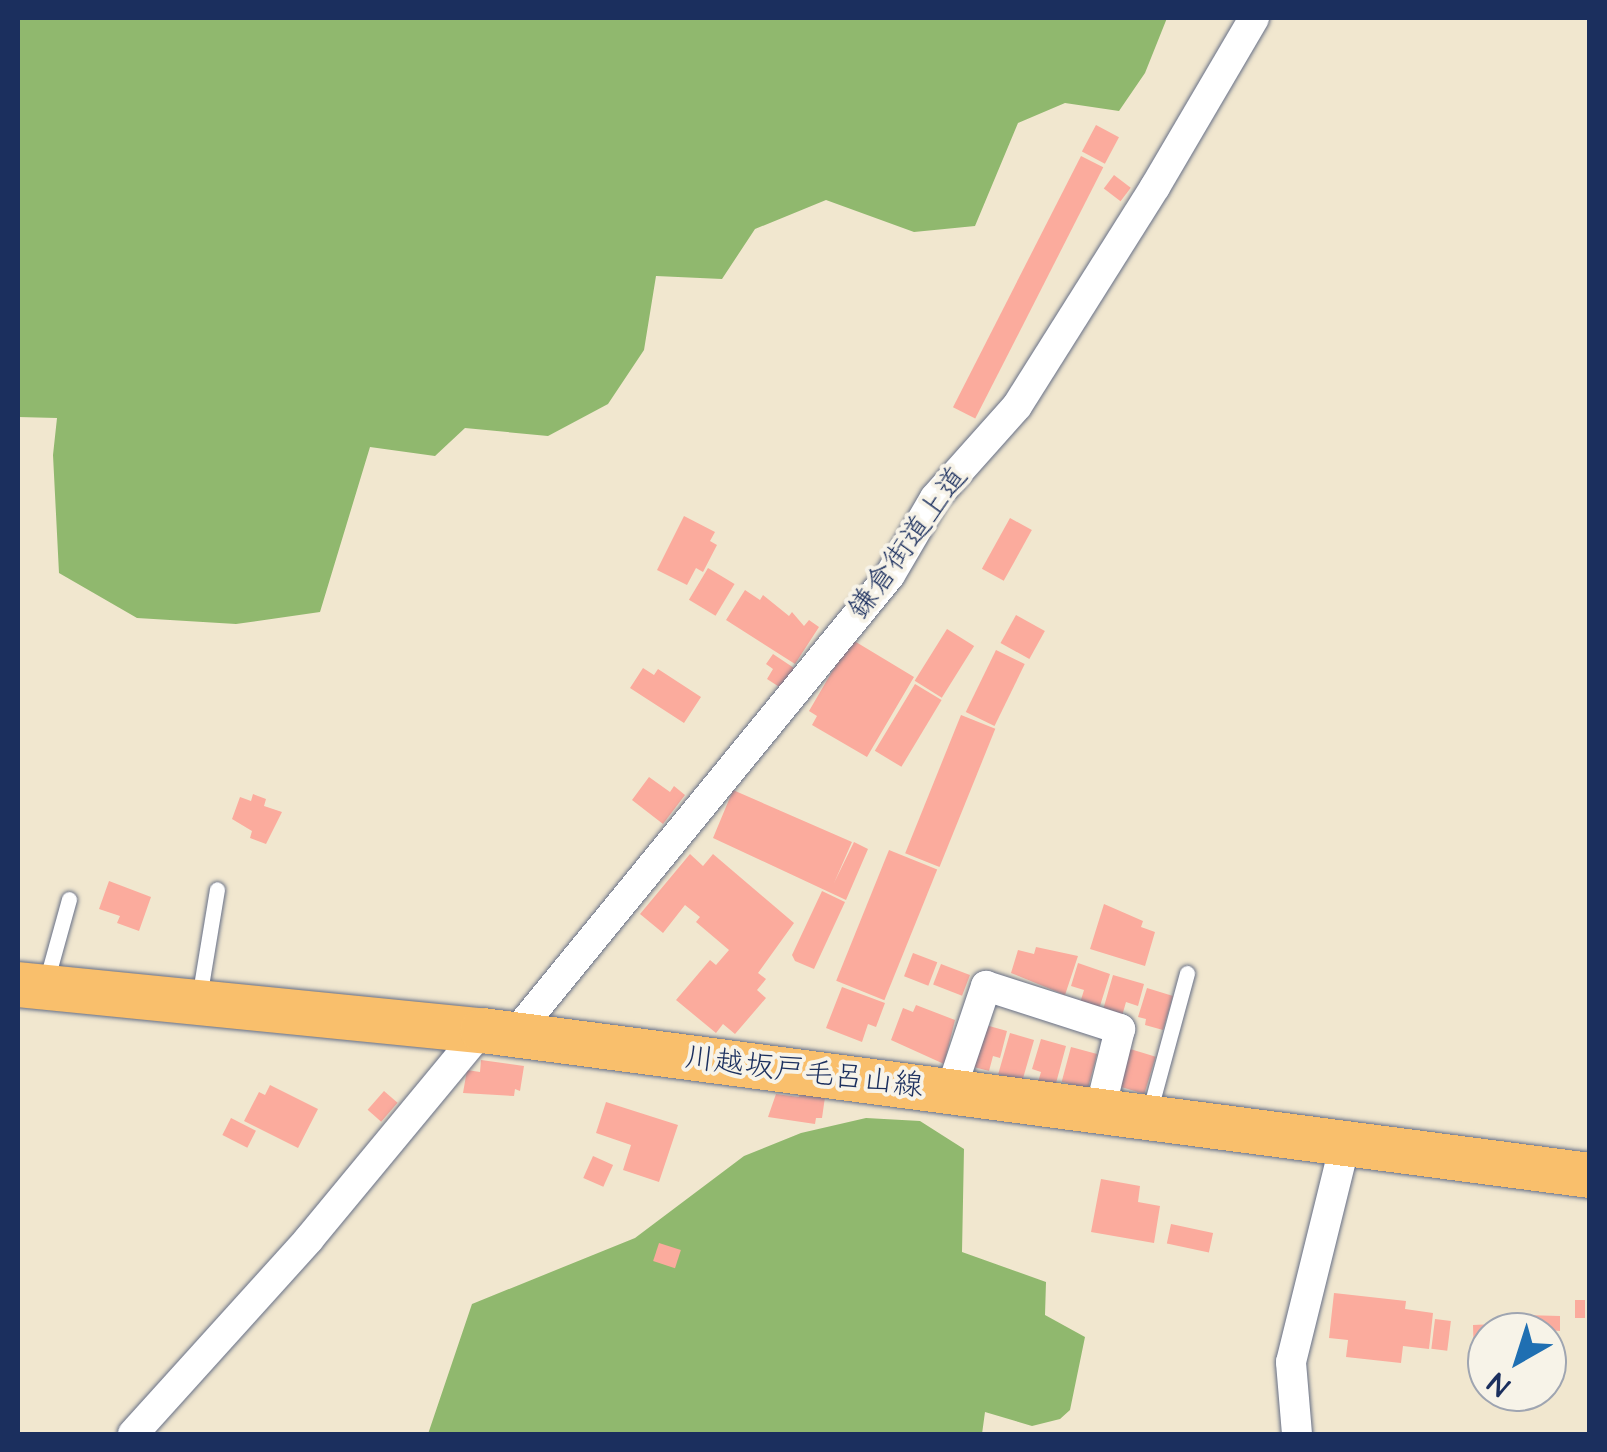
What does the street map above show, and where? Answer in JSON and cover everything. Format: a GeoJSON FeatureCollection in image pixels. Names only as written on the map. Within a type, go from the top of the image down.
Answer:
{"type":"FeatureCollection","features":[{"type":"Feature","properties":{"kind":"main road","name":"川越坂戸毛呂山線"},"geometry":{"type":"LineString","coordinates":[[31,985],[498,1032],[1590,1175]]}},
{"type":"Feature","properties":{"kind":"street","name":"鎌倉街道上道"},"geometry":{"type":"LineString","coordinates":[[132,1434],[498,1032],[890,575],[934,498],[1017,406],[1155,187],[1254,18]]}},
{"type":"Feature","properties":{"kind":"street"},"geometry":{"type":"LineString","coordinates":[[951,1090],[986,986],[1120,1029],[1100,1110]]}},
{"type":"Feature","properties":{"kind":"street"},"geometry":{"type":"LineString","coordinates":[[1296,1434],[1291,1362],[1345,1143]]}},
{"type":"Feature","properties":{"kind":"lane"},"geometry":{"type":"LineString","coordinates":[[199,1002],[217,889]]}},
{"type":"Feature","properties":{"kind":"lane"},"geometry":{"type":"LineString","coordinates":[[31,985],[69,899]]}},
{"type":"Feature","properties":{"kind":"lane"},"geometry":{"type":"LineString","coordinates":[[1148,1116],[1188,973]]}},
{"type":"Feature","properties":{"kind":"green space"},"geometry":{"type":"Polygon","coordinates":[[[18,18],[1167,18],[1145,73],[1119,111],[1065,103],[1018,123],[975,226],[914,232],[826,200],[755,229],[722,279],[656,276],[644,350],[608,404],[548,436],[465,428],[435,456],[370,447],[320,612],[236,624],[137,618],[59,573],[53,455],[57,418],[18,417],[18,18]]]}},
{"type":"Feature","properties":{"kind":"green space"},"geometry":{"type":"Polygon","coordinates":[[[866,1118],[920,1121],[964,1149],[962,1252],[1046,1282],[1045,1315],[1085,1337],[1070,1410],[1060,1419],[1032,1426],[985,1412],[982,1434],[428,1434],[472,1304],[635,1238],[744,1156],[801,1133],[866,1118]]]}},
{"type":"Feature","properties":{"kind":"building"},"geometry":{"type":"Polygon","coordinates":[[[1096,125],[1119,137],[1105,164],[1082,151],[1096,125]]]}},
{"type":"Feature","properties":{"kind":"building"},"geometry":{"type":"Polygon","coordinates":[[[1081,156],[1103,167],[975,419],[953,407],[1081,156]]]}},
{"type":"Feature","properties":{"kind":"building"},"geometry":{"type":"Polygon","coordinates":[[[1114,175],[1131,188],[1121,201],[1104,189],[1114,175]]]}},
{"type":"Feature","properties":{"kind":"building"},"geometry":{"type":"Polygon","coordinates":[[[684,516],[715,532],[710,541],[717,545],[703,572],[696,568],[687,585],[657,570],[684,516]]]}},
{"type":"Feature","properties":{"kind":"building"},"geometry":{"type":"Polygon","coordinates":[[[1010,518],[1032,530],[1004,581],[982,569],[1010,518]]]}},
{"type":"Feature","properties":{"kind":"building"},"geometry":{"type":"Polygon","coordinates":[[[708,568],[735,584],[716,616],[689,600],[708,568]]]}},
{"type":"Feature","properties":{"kind":"building"},"geometry":{"type":"Polygon","coordinates":[[[745,590],[760,600],[763,595],[789,616],[792,612],[804,626],[809,620],[819,627],[795,664],[726,620],[745,590]]]}},
{"type":"Feature","properties":{"kind":"building"},"geometry":{"type":"Polygon","coordinates":[[[1016,615],[1045,631],[1029,659],[1000,643],[1016,615]]]}},
{"type":"Feature","properties":{"kind":"building"},"geometry":{"type":"Polygon","coordinates":[[[947,629],[974,646],[942,698],[915,681],[947,629]]]}},
{"type":"Feature","properties":{"kind":"building"},"geometry":{"type":"Polygon","coordinates":[[[851,639],[914,677],[867,757],[812,725],[817,716],[809,711],[851,639]]]}},
{"type":"Feature","properties":{"kind":"building"},"geometry":{"type":"Polygon","coordinates":[[[996,650],[1025,664],[995,726],[966,712],[996,650]]]}},
{"type":"Feature","properties":{"kind":"building"},"geometry":{"type":"Polygon","coordinates":[[[773,654],[797,670],[784,690],[767,679],[773,669],[766,664],[773,654]]]}},
{"type":"Feature","properties":{"kind":"building"},"geometry":{"type":"Polygon","coordinates":[[[643,668],[654,675],[658,669],[701,697],[684,723],[630,688],[643,668]]]}},
{"type":"Feature","properties":{"kind":"building"},"geometry":{"type":"Polygon","coordinates":[[[915,684],[942,700],[901,767],[875,751],[915,684]]]}},
{"type":"Feature","properties":{"kind":"building"},"geometry":{"type":"Polygon","coordinates":[[[961,715],[995,729],[939,867],[905,853],[961,715]]]}},
{"type":"Feature","properties":{"kind":"building"},"geometry":{"type":"Polygon","coordinates":[[[649,777],[670,792],[674,786],[685,795],[663,824],[632,800],[649,777]]]}},
{"type":"Feature","properties":{"kind":"building"},"geometry":{"type":"Polygon","coordinates":[[[733,790],[852,842],[834,883],[854,842],[868,849],[846,900],[713,838],[733,790]]]}},
{"type":"Feature","properties":{"kind":"building"},"geometry":{"type":"Polygon","coordinates":[[[253,794],[266,799],[264,806],[282,812],[266,844],[250,838],[252,831],[232,819],[240,797],[251,801],[253,794]]]}},
{"type":"Feature","properties":{"kind":"building"},"geometry":{"type":"Polygon","coordinates":[[[889,850],[937,869],[884,1000],[836,981],[889,850]]]}},
{"type":"Feature","properties":{"kind":"building"},"geometry":{"type":"Polygon","coordinates":[[[690,854],[703,866],[713,854],[794,923],[758,973],[766,979],[757,990],[766,998],[735,1034],[723,1024],[716,1033],[676,1000],[710,960],[716,965],[729,950],[696,922],[700,917],[685,905],[663,933],[640,914],[690,854]]]}},
{"type":"Feature","properties":{"kind":"building"},"geometry":{"type":"Polygon","coordinates":[[[109,881],[151,897],[139,931],[117,923],[120,916],[99,909],[109,881]]]}},
{"type":"Feature","properties":{"kind":"building"},"geometry":{"type":"Polygon","coordinates":[[[822,891],[845,902],[814,969],[795,961],[792,955],[822,891]]]}},
{"type":"Feature","properties":{"kind":"building"},"geometry":{"type":"Polygon","coordinates":[[[1104,904],[1143,921],[1141,927],[1155,932],[1145,966],[1090,949],[1104,904]]]}},
{"type":"Feature","properties":{"kind":"building"},"geometry":{"type":"Polygon","coordinates":[[[1036,947],[1078,956],[1065,995],[1011,973],[1018,950],[1034,954],[1036,947]]]}},
{"type":"Feature","properties":{"kind":"building"},"geometry":{"type":"Polygon","coordinates":[[[913,953],[937,962],[928,986],[904,976],[913,953]]]}},
{"type":"Feature","properties":{"kind":"building"},"geometry":{"type":"Polygon","coordinates":[[[1078,963],[1110,974],[1099,1009],[1080,1003],[1084,990],[1071,986],[1078,963]]]}},
{"type":"Feature","properties":{"kind":"building"},"geometry":{"type":"Polygon","coordinates":[[[941,964],[970,975],[962,996],[933,985],[941,964]]]}},
{"type":"Feature","properties":{"kind":"building"},"geometry":{"type":"Polygon","coordinates":[[[1113,975],[1144,984],[1138,1006],[1126,1002],[1122,1016],[1103,1010],[1113,975]]]}},
{"type":"Feature","properties":{"kind":"building"},"geometry":{"type":"Polygon","coordinates":[[[842,987],[885,1003],[876,1027],[868,1024],[862,1042],[826,1028],[842,987]]]}},
{"type":"Feature","properties":{"kind":"building"},"geometry":{"type":"Polygon","coordinates":[[[1147,988],[1173,996],[1163,1030],[1145,1025],[1146,1019],[1138,1017],[1147,988]]]}},
{"type":"Feature","properties":{"kind":"building"},"geometry":{"type":"Polygon","coordinates":[[[916,1005],[955,1020],[944,1064],[891,1040],[903,1008],[913,1012],[916,1005]]]}},
{"type":"Feature","properties":{"kind":"building"},"geometry":{"type":"Polygon","coordinates":[[[982,1024],[1007,1031],[1000,1058],[993,1056],[989,1071],[970,1066],[982,1024]]]}},
{"type":"Feature","properties":{"kind":"building"},"geometry":{"type":"Polygon","coordinates":[[[1010,1033],[1034,1040],[1022,1081],[998,1074],[1010,1033]]]}},
{"type":"Feature","properties":{"kind":"building"},"geometry":{"type":"Polygon","coordinates":[[[1041,1039],[1066,1046],[1055,1087],[1038,1082],[1041,1072],[1032,1069],[1041,1039]]]}},
{"type":"Feature","properties":{"kind":"building"},"geometry":{"type":"Polygon","coordinates":[[[1071,1047],[1097,1054],[1088,1089],[1062,1082],[1071,1047]]]}},
{"type":"Feature","properties":{"kind":"building"},"geometry":{"type":"Polygon","coordinates":[[[1127,1048],[1156,1057],[1144,1094],[1116,1085],[1127,1048]]]}},
{"type":"Feature","properties":{"kind":"building"},"geometry":{"type":"Polygon","coordinates":[[[481,1060],[524,1066],[520,1091],[515,1089],[514,1096],[463,1093],[467,1070],[480,1072],[481,1060]]]}},
{"type":"Feature","properties":{"kind":"building"},"geometry":{"type":"Polygon","coordinates":[[[270,1085],[318,1109],[298,1148],[244,1121],[259,1092],[265,1095],[270,1085]]]}},
{"type":"Feature","properties":{"kind":"building"},"geometry":{"type":"Polygon","coordinates":[[[384,1091],[398,1103],[381,1122],[368,1110],[384,1091]]]}},
{"type":"Feature","properties":{"kind":"building"},"geometry":{"type":"Polygon","coordinates":[[[800,1093],[825,1097],[822,1118],[816,1118],[815,1124],[768,1117],[776,1094],[799,1097],[800,1093]]]}},
{"type":"Feature","properties":{"kind":"building"},"geometry":{"type":"Polygon","coordinates":[[[606,1102],[678,1125],[659,1182],[623,1170],[631,1145],[596,1133],[606,1102]]]}},
{"type":"Feature","properties":{"kind":"building"},"geometry":{"type":"Polygon","coordinates":[[[231,1118],[256,1131],[247,1148],[222,1135],[231,1118]]]}},
{"type":"Feature","properties":{"kind":"building"},"geometry":{"type":"Polygon","coordinates":[[[593,1156],[613,1165],[603,1187],[583,1178],[593,1156]]]}},
{"type":"Feature","properties":{"kind":"building"},"geometry":{"type":"Polygon","coordinates":[[[1101,1179],[1140,1186],[1138,1202],[1160,1206],[1154,1243],[1091,1232],[1101,1179]]]}},
{"type":"Feature","properties":{"kind":"building"},"geometry":{"type":"Polygon","coordinates":[[[1171,1224],[1213,1233],[1209,1253],[1167,1244],[1171,1224]]]}},
{"type":"Feature","properties":{"kind":"building"},"geometry":{"type":"Polygon","coordinates":[[[659,1243],[681,1250],[675,1268],[653,1261],[659,1243]]]}},
{"type":"Feature","properties":{"kind":"building"},"geometry":{"type":"Polygon","coordinates":[[[1334,1293],[1406,1301],[1405,1309],[1433,1313],[1429,1349],[1403,1346],[1401,1363],[1346,1357],[1348,1340],[1329,1338],[1334,1293]]]}},
{"type":"Feature","properties":{"kind":"building"},"geometry":{"type":"Polygon","coordinates":[[[1575,1300],[1585,1300],[1585,1318],[1575,1318],[1575,1300]]]}},
{"type":"Feature","properties":{"kind":"building"},"geometry":{"type":"Polygon","coordinates":[[[1435,1319],[1451,1321],[1447,1351],[1431,1349],[1435,1319]]]}}]}
